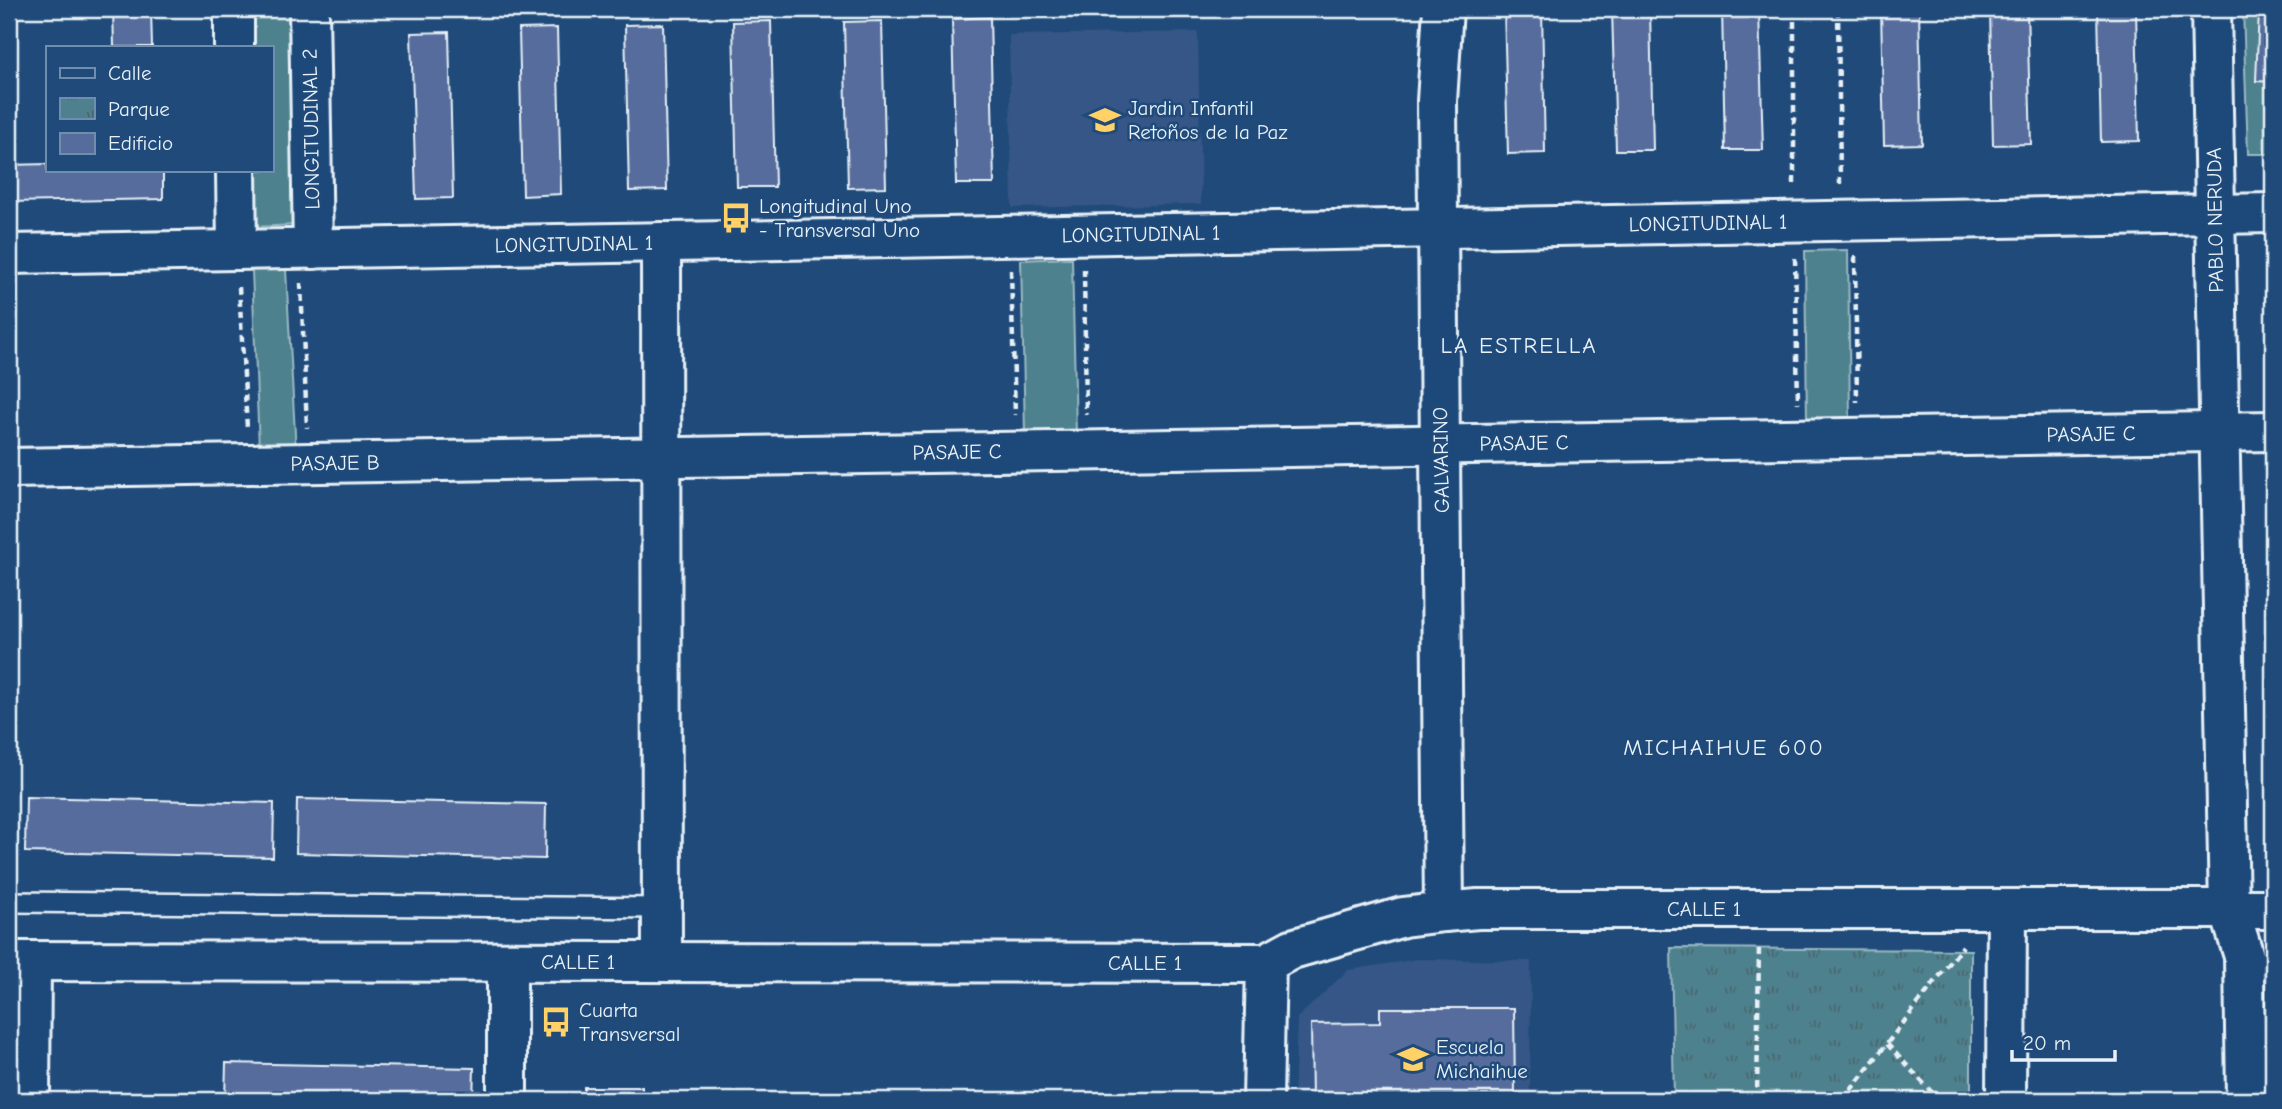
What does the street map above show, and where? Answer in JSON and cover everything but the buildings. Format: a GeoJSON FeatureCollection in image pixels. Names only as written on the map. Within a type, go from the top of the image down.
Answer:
{"type":"FeatureCollection","features":[{"type":"Feature","properties":{"kind":"street"},"geometry":{"type":"LineString","coordinates":[[234,9],[234,46]]}},
{"type":"Feature","properties":{"kind":"street","name":"LONGITUDINAL 2"},"geometry":{"type":"LineString","coordinates":[[307,249],[309,9]]}},
{"type":"Feature","properties":{"kind":"street","name":"GALVARINO"},"geometry":{"type":"LineString","coordinates":[[1443,9],[1437,101],[1444,912]]}},
{"type":"Feature","properties":{"kind":"street","name":"PABLO NERUDA"},"geometry":{"type":"LineString","coordinates":[[2211,9],[2229,909],[2244,956],[2246,1100]]}},
{"type":"Feature","properties":{"kind":"street"},"geometry":{"type":"LineString","coordinates":[[236,172],[237,250]]}},
{"type":"Feature","properties":{"kind":"street","name":"LONGITUDINAL 1"},"geometry":{"type":"LineString","coordinates":[[9,254],[2273,213]]}},
{"type":"Feature","properties":{"kind":"street"},"geometry":{"type":"LineString","coordinates":[[661,242],[662,962]]}},
{"type":"Feature","properties":{"kind":"street","name":"PASAJE C"},"geometry":{"type":"LineString","coordinates":[[661,457],[2273,431]]}},
{"type":"Feature","properties":{"kind":"street","name":"PASAJE B"},"geometry":{"type":"LineString","coordinates":[[9,468],[661,457]]}},
{"type":"Feature","properties":{"kind":"street","name":"CALLE 1"},"geometry":{"type":"LineString","coordinates":[[20,961],[1266,963],[1292,949],[1403,917],[1478,909],[2273,909]]}},
{"type":"Feature","properties":{"kind":"street"},"geometry":{"type":"LineString","coordinates":[[2006,1100],[2007,909]]}},
{"type":"Feature","properties":{"kind":"street"},"geometry":{"type":"LineString","coordinates":[[20,961],[30,1100]]}},
{"type":"Feature","properties":{"kind":"street"},"geometry":{"type":"LineString","coordinates":[[507,962],[507,1100]]}},
{"type":"Feature","properties":{"kind":"street"},"geometry":{"type":"LineString","coordinates":[[1262,1100],[1266,963]]}},
{"type":"Feature","properties":{"kind":"lane"},"geometry":{"type":"LineString","coordinates":[[9,902],[661,908]]}},
{"type":"Feature","properties":{"kind":"path"},"geometry":{"type":"LineString","coordinates":[[1794,9],[1794,222],[1799,439]]}},
{"type":"Feature","properties":{"kind":"path"},"geometry":{"type":"LineString","coordinates":[[1838,9],[1858,438]]}},
{"type":"Feature","properties":{"kind":"path"},"geometry":{"type":"LineString","coordinates":[[1084,235],[1086,450]]}},
{"type":"Feature","properties":{"kind":"path"},"geometry":{"type":"LineString","coordinates":[[1010,236],[1016,451]]}},
{"type":"Feature","properties":{"kind":"path"},"geometry":{"type":"LineString","coordinates":[[307,249],[309,464]]}},
{"type":"Feature","properties":{"kind":"path"},"geometry":{"type":"LineString","coordinates":[[237,250],[250,464]]}},
{"type":"Feature","properties":{"kind":"path"},"geometry":{"type":"LineString","coordinates":[[1757,1100],[1759,942]]}},
{"type":"Feature","properties":{"kind":"path"},"geometry":{"type":"LineString","coordinates":[[1843,1100],[1966,942]]}},
{"type":"Feature","properties":{"kind":"path"},"geometry":{"type":"LineString","coordinates":[[1887,1044],[1939,1100]]}},
{"type":"Feature","properties":{"kind":"shaded area","name":"Jardin Infantil Retoños de la Paz"},"geometry":{"type":"Polygon","coordinates":[[[1198,32],[1201,204],[1012,208],[1009,35],[1198,32]]]}},
{"type":"Feature","properties":{"kind":"shaded area","name":"Escuela Michaihue"},"geometry":{"type":"Polygon","coordinates":[[[1417,959],[1531,961],[1530,1100],[1294,1100],[1297,1018],[1348,970],[1417,959]]]}},
{"type":"Feature","properties":{"kind":"green space"},"geometry":{"type":"Polygon","coordinates":[[[251,9],[293,9],[297,225],[254,227],[253,172],[273,172],[273,46],[251,46],[251,9]]]}},
{"type":"Feature","properties":{"kind":"green space"},"geometry":{"type":"Polygon","coordinates":[[[2243,9],[2273,9],[2273,154],[2248,154],[2243,9]]]}},
{"type":"Feature","properties":{"kind":"green space"},"geometry":{"type":"Polygon","coordinates":[[[1848,250],[1850,422],[1807,423],[1805,251],[1848,250]]]}},
{"type":"Feature","properties":{"kind":"green space"},"geometry":{"type":"Polygon","coordinates":[[[1072,258],[1076,433],[1025,433],[1021,260],[1072,258]]]}},
{"type":"Feature","properties":{"kind":"green space"},"geometry":{"type":"Polygon","coordinates":[[[252,270],[286,270],[296,452],[259,449],[252,270]]]}},
{"type":"Feature","properties":{"kind":"green space"},"geometry":{"type":"Polygon","coordinates":[[[1671,948],[1971,950],[1971,1100],[1674,1100],[1671,948]]]}},
{"type":"Feature","properties":{"kind":"place","name":"Jardin Infantil Retoños de la Paz"},"geometry":{"type":"Point","coordinates":[1105,120]}},
{"type":"Feature","properties":{"kind":"place","name":"Longitudinal Uno - Transversal Uno"},"geometry":{"type":"Point","coordinates":[736,218]}},
{"type":"Feature","properties":{"kind":"place","name":"Cuarta Transversal"},"geometry":{"type":"Point","coordinates":[556,1022]}},
{"type":"Feature","properties":{"kind":"place","name":"Escuela Michaihue"},"geometry":{"type":"Point","coordinates":[1413,1059]}},
{"type":"Feature","properties":{"kind":"district","name":"LA ESTRELLA"},"geometry":{"type":"Point","coordinates":[1519,345]}},
{"type":"Feature","properties":{"kind":"district","name":"MICHAIHUE 600"},"geometry":{"type":"Point","coordinates":[1724,747]}}]}
